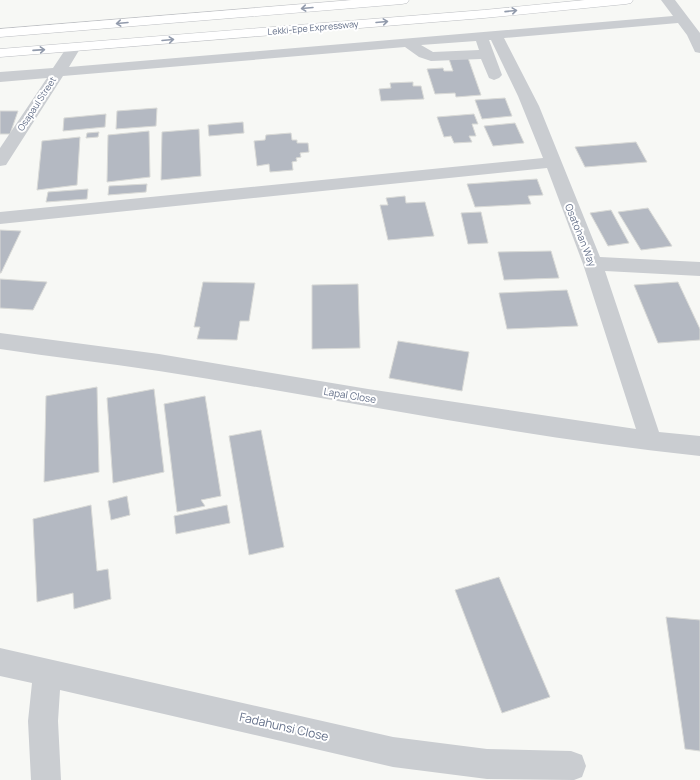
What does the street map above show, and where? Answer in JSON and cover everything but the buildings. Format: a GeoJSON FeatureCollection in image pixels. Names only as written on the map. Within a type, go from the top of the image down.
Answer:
{"type":"FeatureCollection","features":[{"type":"Feature","properties":{"kind":"highway","name":"Lekki-Epe Expressway"},"geometry":{"type":"LineString","coordinates":[[0,33],[402,0]]}},
{"type":"Feature","properties":{"kind":"highway","name":"Lekki-Epe Expressway"},"geometry":{"type":"LineString","coordinates":[[0,53],[484,14],[626,0]]}},
{"type":"Feature","properties":{"kind":"street"},"geometry":{"type":"LineString","coordinates":[[668,0],[694,35],[700,49]]}},
{"type":"Feature","properties":{"kind":"street"},"geometry":{"type":"LineString","coordinates":[[0,77],[682,19]]}},
{"type":"Feature","properties":{"kind":"street"},"geometry":{"type":"LineString","coordinates":[[488,35],[487,54],[494,75]]}},
{"type":"Feature","properties":{"kind":"street","name":"Osatohan Way"},"geometry":{"type":"LineString","coordinates":[[488,35],[514,70],[532,110],[594,264],[651,441]]}},
{"type":"Feature","properties":{"kind":"street"},"geometry":{"type":"LineString","coordinates":[[407,42],[431,57],[487,54]]}},
{"type":"Feature","properties":{"kind":"street","name":"Osapaul Street"},"geometry":{"type":"LineString","coordinates":[[0,161],[74,47]]}},
{"type":"Feature","properties":{"kind":"street"},"geometry":{"type":"LineString","coordinates":[[0,218],[552,162]]}},
{"type":"Feature","properties":{"kind":"street"},"geometry":{"type":"LineString","coordinates":[[594,264],[700,269]]}},
{"type":"Feature","properties":{"kind":"street","name":"Lapal Close"},"geometry":{"type":"LineString","coordinates":[[0,341],[160,363],[368,398],[651,441],[700,446]]}},
{"type":"Feature","properties":{"kind":"street","name":"Fadahunsi Close"},"geometry":{"type":"LineString","coordinates":[[0,662],[393,752],[487,764],[571,766]]}},
{"type":"Feature","properties":{"kind":"street"},"geometry":{"type":"LineString","coordinates":[[46,780],[43,721],[47,673]]}}]}
